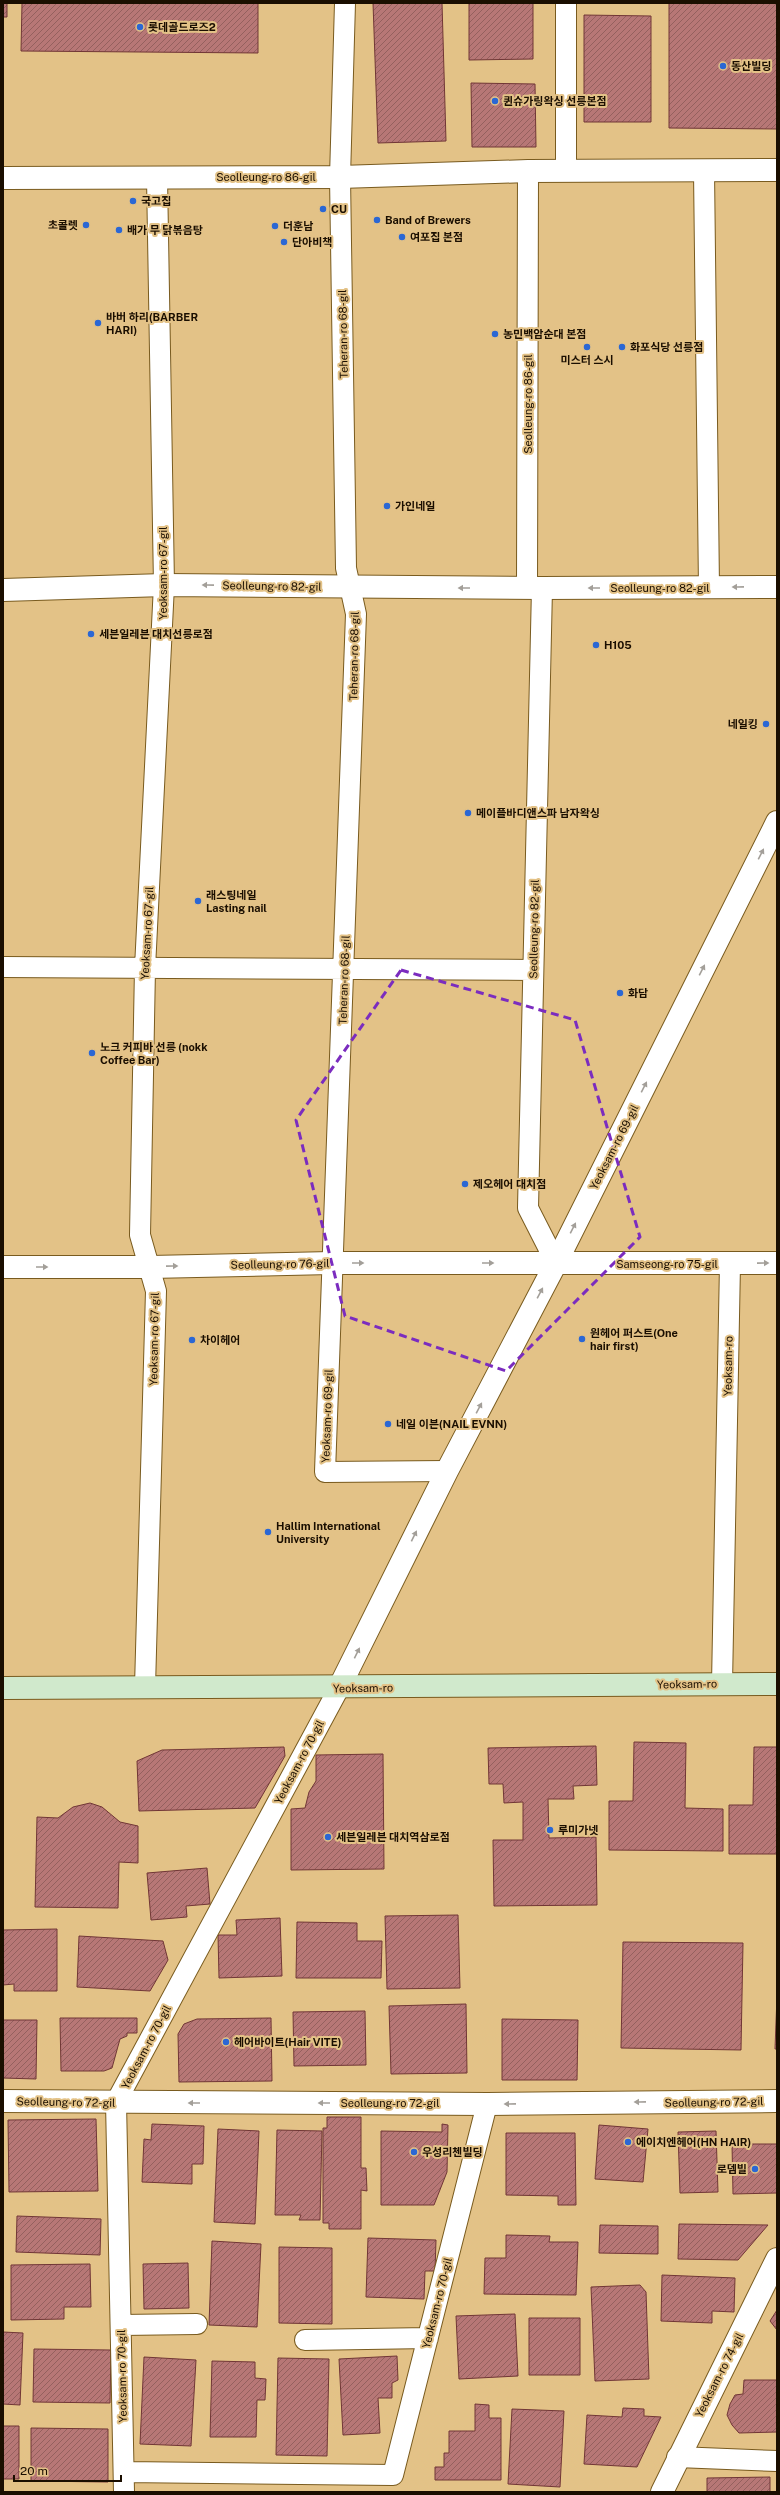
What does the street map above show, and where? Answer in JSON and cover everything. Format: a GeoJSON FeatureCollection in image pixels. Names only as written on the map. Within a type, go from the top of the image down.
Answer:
{"type":"FeatureCollection","features":[{"type":"Feature","properties":{"kind":"main road","name":"Yeoksam-ro"},"geometry":{"type":"LineString","coordinates":[[3,1688],[339,1688],[777,1684]]}},
{"type":"Feature","properties":{"kind":"street","name":"Seolleung-ro 86-gil"},"geometry":{"type":"LineString","coordinates":[[3,178],[340,177],[528,171],[777,170]]}},
{"type":"Feature","properties":{"kind":"street","name":"Seolleung-ro 82-gil"},"geometry":{"type":"LineString","coordinates":[[3,590],[164,585],[352,588],[709,588],[777,586]]}},
{"type":"Feature","properties":{"kind":"street","name":"Yeoksam-ro 69-gil"},"geometry":{"type":"LineString","coordinates":[[339,1688],[446,1471],[556,1263],[777,822]]}},
{"type":"Feature","properties":{"kind":"street","name":"Seolleung-ro 76-gil"},"geometry":{"type":"LineString","coordinates":[[3,1267],[150,1267],[331,1263],[556,1263]]}},
{"type":"Feature","properties":{"kind":"street","name":"Samseong-ro 75-gil"},"geometry":{"type":"LineString","coordinates":[[556,1263],[777,1263]]}},
{"type":"Feature","properties":{"kind":"street","name":"Seolleung-ro 72-gil"},"geometry":{"type":"LineString","coordinates":[[3,2101],[487,2104],[777,2101]]}},
{"type":"Feature","properties":{"kind":"street","name":"Yeoksam-ro 74-gil"},"geometry":{"type":"LineString","coordinates":[[662,2492],[677,2457],[777,2258]]}},
{"type":"Feature","properties":{"kind":"lane","name":"Teheran-ro 68-gil"},"geometry":{"type":"LineString","coordinates":[[331,1263],[345,969],[356,614],[352,588],[346,568],[340,177],[345,3]]}},
{"type":"Feature","properties":{"kind":"lane"},"geometry":{"type":"LineString","coordinates":[[566,3],[566,171]]}},
{"type":"Feature","properties":{"kind":"lane","name":"Seolleung-ro 86-gil"},"geometry":{"type":"LineString","coordinates":[[528,171],[535,588]]}},
{"type":"Feature","properties":{"kind":"lane"},"geometry":{"type":"LineString","coordinates":[[704,171],[709,588]]}},
{"type":"Feature","properties":{"kind":"lane","name":"Yeoksam-ro 67-gil"},"geometry":{"type":"LineString","coordinates":[[145,1687],[156,1291],[140,1235],[145,968],[164,585],[157,177]]}},
{"type":"Feature","properties":{"kind":"lane","name":"Seolleung-ro 82-gil"},"geometry":{"type":"LineString","coordinates":[[535,588],[533,970],[528,1208],[556,1263]]}},
{"type":"Feature","properties":{"kind":"lane"},"geometry":{"type":"LineString","coordinates":[[3,968],[533,970]]}},
{"type":"Feature","properties":{"kind":"lane","name":"Yeoksam-ro 69-gil"},"geometry":{"type":"LineString","coordinates":[[331,1263],[325,1472],[446,1471]]}},
{"type":"Feature","properties":{"kind":"lane","name":"Yeoksam-ro"},"geometry":{"type":"LineString","coordinates":[[722,1684],[730,1264]]}},
{"type":"Feature","properties":{"kind":"lane","name":"Yeoksam-ro 70-gil"},"geometry":{"type":"LineString","coordinates":[[124,2492],[116,2102],[339,1688]]}},
{"type":"Feature","properties":{"kind":"lane","name":"Yeoksam-ro 70-gil"},"geometry":{"type":"LineString","coordinates":[[124,2472],[393,2475],[487,2104]]}},
{"type":"Feature","properties":{"kind":"lane"},"geometry":{"type":"LineString","coordinates":[[121,2324],[197,2324]]}},
{"type":"Feature","properties":{"kind":"lane"},"geometry":{"type":"LineString","coordinates":[[305,2340],[428,2338]]}},
{"type":"Feature","properties":{"kind":"lane"},"geometry":{"type":"LineString","coordinates":[[677,2457],[777,2461]]}},
{"type":"Feature","properties":{"kind":"highlighted area"},"geometry":{"type":"Polygon","coordinates":[[[401,970],[575,1020],[640,1237],[506,1371],[345,1316],[296,1120],[401,970]]]}},
{"type":"Feature","properties":{"kind":"building"},"geometry":{"type":"Polygon","coordinates":[[[3,3],[7,3],[7,17],[3,17],[3,3]]]}},
{"type":"Feature","properties":{"kind":"building","name":"롯데골드로즈2"},"geometry":{"type":"Polygon","coordinates":[[[22,3],[258,3],[258,53],[21,51],[22,3]]]}},
{"type":"Feature","properties":{"kind":"building"},"geometry":{"type":"Polygon","coordinates":[[[373,3],[442,3],[446,141],[378,143],[373,3]]]}},
{"type":"Feature","properties":{"kind":"building"},"geometry":{"type":"Polygon","coordinates":[[[469,3],[533,3],[533,59],[469,60],[469,3]]]}},
{"type":"Feature","properties":{"kind":"building","name":"동산빌딩"},"geometry":{"type":"Polygon","coordinates":[[[669,3],[777,3],[777,129],[669,128],[669,3]]]}},
{"type":"Feature","properties":{"kind":"building"},"geometry":{"type":"Polygon","coordinates":[[[584,15],[651,16],[651,122],[584,122],[584,15]]]}},
{"type":"Feature","properties":{"kind":"building"},"geometry":{"type":"Polygon","coordinates":[[[471,83],[535,84],[536,147],[472,147],[471,83]]]}},
{"type":"Feature","properties":{"kind":"building"},"geometry":{"type":"Polygon","coordinates":[[[634,1742],[686,1743],[685,1808],[723,1809],[723,1851],[609,1850],[609,1801],[633,1801],[634,1742]]]}},
{"type":"Feature","properties":{"kind":"building"},"geometry":{"type":"Polygon","coordinates":[[[596,1746],[597,1785],[573,1786],[574,1799],[548,1799],[549,1838],[596,1837],[597,1905],[494,1906],[493,1840],[523,1840],[523,1802],[504,1803],[503,1784],[489,1784],[488,1748],[596,1746]]]}},
{"type":"Feature","properties":{"kind":"building"},"geometry":{"type":"Polygon","coordinates":[[[284,1747],[285,1756],[255,1808],[139,1811],[137,1761],[162,1750],[284,1747]]]}},
{"type":"Feature","properties":{"kind":"building"},"geometry":{"type":"Polygon","coordinates":[[[754,1747],[777,1747],[777,1854],[729,1854],[729,1805],[753,1805],[754,1747]]]}},
{"type":"Feature","properties":{"kind":"building"},"geometry":{"type":"Polygon","coordinates":[[[383,1754],[384,1869],[291,1870],[291,1809],[305,1808],[309,1792],[316,1781],[316,1755],[383,1754]]]}},
{"type":"Feature","properties":{"kind":"building"},"geometry":{"type":"Polygon","coordinates":[[[90,1803],[102,1807],[120,1822],[138,1826],[138,1863],[119,1862],[118,1908],[35,1907],[37,1817],[58,1818],[73,1807],[90,1803]]]}},
{"type":"Feature","properties":{"kind":"building"},"geometry":{"type":"Polygon","coordinates":[[[207,1868],[210,1904],[186,1906],[187,1917],[151,1920],[147,1873],[207,1868]]]}},
{"type":"Feature","properties":{"kind":"building"},"geometry":{"type":"Polygon","coordinates":[[[458,1915],[460,1988],[387,1989],[385,1916],[458,1915]]]}},
{"type":"Feature","properties":{"kind":"building"},"geometry":{"type":"Polygon","coordinates":[[[280,1918],[282,1976],[219,1978],[218,1935],[237,1935],[236,1920],[280,1918]]]}},
{"type":"Feature","properties":{"kind":"building"},"geometry":{"type":"Polygon","coordinates":[[[297,1922],[357,1923],[357,1941],[382,1941],[381,1978],[296,1978],[297,1922]]]}},
{"type":"Feature","properties":{"kind":"building"},"geometry":{"type":"Polygon","coordinates":[[[57,1929],[57,1991],[14,1991],[14,1984],[3,1985],[3,1930],[57,1929]]]}},
{"type":"Feature","properties":{"kind":"building"},"geometry":{"type":"Polygon","coordinates":[[[79,1936],[163,1941],[168,1960],[150,1991],[77,1987],[79,1936]]]}},
{"type":"Feature","properties":{"kind":"building"},"geometry":{"type":"Polygon","coordinates":[[[623,1942],[743,1943],[741,2050],[621,2048],[623,1942]]]}},
{"type":"Feature","properties":{"kind":"building"},"geometry":{"type":"Polygon","coordinates":[[[777,1996],[777,2049],[775,2049],[777,1996]]]}},
{"type":"Feature","properties":{"kind":"building"},"geometry":{"type":"Polygon","coordinates":[[[466,2004],[467,2073],[391,2074],[389,2006],[466,2004]]]}},
{"type":"Feature","properties":{"kind":"building"},"geometry":{"type":"Polygon","coordinates":[[[365,2011],[366,2065],[294,2066],[293,2012],[365,2011]]]}},
{"type":"Feature","properties":{"kind":"building"},"geometry":{"type":"Polygon","coordinates":[[[60,2018],[137,2018],[137,2033],[127,2033],[127,2036],[120,2039],[112,2068],[104,2071],[61,2071],[60,2018]]]}},
{"type":"Feature","properties":{"kind":"building"},"geometry":{"type":"Polygon","coordinates":[[[271,2018],[272,2081],[179,2082],[178,2034],[184,2024],[197,2019],[271,2018]]]}},
{"type":"Feature","properties":{"kind":"building"},"geometry":{"type":"Polygon","coordinates":[[[502,2019],[578,2020],[577,2080],[502,2080],[502,2019]]]}},
{"type":"Feature","properties":{"kind":"building"},"geometry":{"type":"Polygon","coordinates":[[[3,2020],[37,2020],[36,2079],[3,2078],[3,2020]]]}},
{"type":"Feature","properties":{"kind":"building"},"geometry":{"type":"Polygon","coordinates":[[[327,2117],[361,2117],[361,2168],[366,2168],[367,2191],[361,2190],[361,2229],[329,2229],[329,2223],[323,2223],[323,2128],[327,2128],[327,2117]]]}},
{"type":"Feature","properties":{"kind":"building"},"geometry":{"type":"Polygon","coordinates":[[[96,2119],[98,2191],[9,2192],[8,2120],[96,2119]]]}},
{"type":"Feature","properties":{"kind":"building"},"geometry":{"type":"Polygon","coordinates":[[[152,2124],[204,2126],[203,2164],[192,2164],[192,2184],[142,2182],[144,2139],[151,2140],[152,2124]]]}},
{"type":"Feature","properties":{"kind":"building","name":"우성리첸빌딩"},"geometry":{"type":"Polygon","coordinates":[[[442,2124],[448,2125],[447,2172],[434,2205],[381,2205],[381,2131],[442,2132],[442,2124]]]}},
{"type":"Feature","properties":{"kind":"building"},"geometry":{"type":"Polygon","coordinates":[[[599,2125],[648,2129],[643,2182],[595,2179],[599,2125]]]}},
{"type":"Feature","properties":{"kind":"building"},"geometry":{"type":"Polygon","coordinates":[[[218,2129],[259,2131],[255,2224],[214,2222],[218,2129]]]}},
{"type":"Feature","properties":{"kind":"building"},"geometry":{"type":"Polygon","coordinates":[[[277,2130],[322,2131],[320,2220],[299,2220],[301,2215],[275,2215],[277,2130]]]}},
{"type":"Feature","properties":{"kind":"building"},"geometry":{"type":"Polygon","coordinates":[[[716,2131],[718,2192],[680,2193],[678,2132],[716,2131]]]}},
{"type":"Feature","properties":{"kind":"building"},"geometry":{"type":"Polygon","coordinates":[[[506,2133],[575,2133],[576,2205],[558,2205],[558,2196],[506,2195],[506,2133]]]}},
{"type":"Feature","properties":{"kind":"building","name":"로뎀빌"},"geometry":{"type":"Polygon","coordinates":[[[732,2144],[777,2144],[777,2193],[733,2194],[732,2144]]]}},
{"type":"Feature","properties":{"kind":"building"},"geometry":{"type":"Polygon","coordinates":[[[17,2216],[101,2219],[100,2255],[16,2252],[17,2216]]]}},
{"type":"Feature","properties":{"kind":"building"},"geometry":{"type":"Polygon","coordinates":[[[679,2224],[768,2225],[738,2260],[678,2259],[679,2224]]]}},
{"type":"Feature","properties":{"kind":"building"},"geometry":{"type":"Polygon","coordinates":[[[600,2225],[658,2226],[658,2254],[599,2253],[600,2225]]]}},
{"type":"Feature","properties":{"kind":"building"},"geometry":{"type":"Polygon","coordinates":[[[506,2235],[550,2236],[549,2242],[578,2242],[576,2295],[484,2294],[485,2258],[506,2258],[506,2235]]]}},
{"type":"Feature","properties":{"kind":"building"},"geometry":{"type":"Polygon","coordinates":[[[368,2238],[436,2240],[435,2271],[425,2271],[424,2299],[366,2297],[368,2238]]]}},
{"type":"Feature","properties":{"kind":"building"},"geometry":{"type":"Polygon","coordinates":[[[212,2241],[261,2244],[257,2327],[209,2325],[212,2241]]]}},
{"type":"Feature","properties":{"kind":"building"},"geometry":{"type":"Polygon","coordinates":[[[279,2247],[332,2248],[332,2324],[279,2323],[279,2247]]]}},
{"type":"Feature","properties":{"kind":"building"},"geometry":{"type":"Polygon","coordinates":[[[188,2263],[189,2308],[144,2309],[143,2264],[188,2263]]]}},
{"type":"Feature","properties":{"kind":"building"},"geometry":{"type":"Polygon","coordinates":[[[90,2264],[91,2307],[64,2307],[64,2319],[11,2320],[11,2265],[90,2264]]]}},
{"type":"Feature","properties":{"kind":"building"},"geometry":{"type":"Polygon","coordinates":[[[662,2275],[735,2278],[734,2312],[712,2311],[712,2323],[661,2321],[662,2275]]]}},
{"type":"Feature","properties":{"kind":"building"},"geometry":{"type":"Polygon","coordinates":[[[640,2285],[646,2292],[649,2379],[595,2381],[591,2287],[640,2285]]]}},
{"type":"Feature","properties":{"kind":"building"},"geometry":{"type":"Polygon","coordinates":[[[777,2310],[777,2330],[770,2321],[777,2310]]]}},
{"type":"Feature","properties":{"kind":"building"},"geometry":{"type":"Polygon","coordinates":[[[515,2314],[518,2376],[459,2379],[456,2316],[515,2314]]]}},
{"type":"Feature","properties":{"kind":"building"},"geometry":{"type":"Polygon","coordinates":[[[529,2318],[580,2318],[580,2375],[529,2375],[529,2318]]]}},
{"type":"Feature","properties":{"kind":"building"},"geometry":{"type":"Polygon","coordinates":[[[3,2332],[23,2333],[20,2405],[3,2404],[3,2332]]]}},
{"type":"Feature","properties":{"kind":"building"},"geometry":{"type":"Polygon","coordinates":[[[34,2349],[111,2350],[110,2403],[33,2402],[34,2349]]]}},
{"type":"Feature","properties":{"kind":"building"},"geometry":{"type":"Polygon","coordinates":[[[397,2356],[398,2380],[392,2383],[392,2398],[378,2398],[380,2433],[343,2435],[339,2359],[397,2356]]]}},
{"type":"Feature","properties":{"kind":"building"},"geometry":{"type":"Polygon","coordinates":[[[144,2357],[196,2360],[191,2446],[140,2444],[144,2357]]]}},
{"type":"Feature","properties":{"kind":"building"},"geometry":{"type":"Polygon","coordinates":[[[278,2358],[329,2359],[327,2456],[276,2455],[278,2358]]]}},
{"type":"Feature","properties":{"kind":"building"},"geometry":{"type":"Polygon","coordinates":[[[212,2361],[255,2362],[255,2378],[266,2379],[265,2400],[257,2400],[256,2437],[210,2437],[212,2361]]]}},
{"type":"Feature","properties":{"kind":"building"},"geometry":{"type":"Polygon","coordinates":[[[744,2380],[777,2380],[777,2432],[739,2433],[732,2425],[727,2415],[730,2404],[735,2395],[743,2394],[744,2380]]]}},
{"type":"Feature","properties":{"kind":"building"},"geometry":{"type":"Polygon","coordinates":[[[475,2404],[489,2405],[489,2418],[501,2418],[501,2480],[435,2480],[435,2467],[444,2467],[444,2453],[449,2453],[449,2431],[475,2431],[475,2404]]]}},
{"type":"Feature","properties":{"kind":"building"},"geometry":{"type":"Polygon","coordinates":[[[623,2408],[644,2409],[644,2416],[661,2417],[637,2467],[584,2464],[587,2415],[622,2417],[623,2408]]]}},
{"type":"Feature","properties":{"kind":"building"},"geometry":{"type":"Polygon","coordinates":[[[512,2409],[564,2411],[560,2487],[508,2484],[512,2409]]]}},
{"type":"Feature","properties":{"kind":"building"},"geometry":{"type":"Polygon","coordinates":[[[3,2426],[19,2426],[19,2479],[3,2479],[3,2426]]]}},
{"type":"Feature","properties":{"kind":"building"},"geometry":{"type":"Polygon","coordinates":[[[31,2428],[108,2429],[108,2482],[31,2481],[31,2428]]]}},
{"type":"Feature","properties":{"kind":"building"},"geometry":{"type":"Polygon","coordinates":[[[770,2477],[770,2492],[707,2492],[707,2478],[770,2477]]]}},
{"type":"Feature","properties":{"kind":"place","name":"롯데골드로즈2"},"geometry":{"type":"Point","coordinates":[140,27]}},
{"type":"Feature","properties":{"kind":"place","name":"동산빌딩"},"geometry":{"type":"Point","coordinates":[723,66]}},
{"type":"Feature","properties":{"kind":"place","name":"퀸슈가링왁싱 선릉본점"},"geometry":{"type":"Point","coordinates":[495,101]}},
{"type":"Feature","properties":{"kind":"place","name":"국고집"},"geometry":{"type":"Point","coordinates":[133,201]}},
{"type":"Feature","properties":{"kind":"place","name":"CU"},"geometry":{"type":"Point","coordinates":[323,209]}},
{"type":"Feature","properties":{"kind":"place","name":"Band of Brewers"},"geometry":{"type":"Point","coordinates":[377,220]}},
{"type":"Feature","properties":{"kind":"place","name":"초콜렛"},"geometry":{"type":"Point","coordinates":[86,225]}},
{"type":"Feature","properties":{"kind":"place","name":"더훈남"},"geometry":{"type":"Point","coordinates":[275,226]}},
{"type":"Feature","properties":{"kind":"place","name":"배가 무 닭볶음탕"},"geometry":{"type":"Point","coordinates":[119,230]}},
{"type":"Feature","properties":{"kind":"place","name":"여포집 본점"},"geometry":{"type":"Point","coordinates":[402,237]}},
{"type":"Feature","properties":{"kind":"place","name":"단아비책"},"geometry":{"type":"Point","coordinates":[284,242]}},
{"type":"Feature","properties":{"kind":"place","name":"바버 하리(BARBER HARI)"},"geometry":{"type":"Point","coordinates":[98,323]}},
{"type":"Feature","properties":{"kind":"place","name":"농민백암순대 본점"},"geometry":{"type":"Point","coordinates":[495,334]}},
{"type":"Feature","properties":{"kind":"place","name":"미스터 스시"},"geometry":{"type":"Point","coordinates":[587,347]}},
{"type":"Feature","properties":{"kind":"place","name":"화포식당 선릉점"},"geometry":{"type":"Point","coordinates":[622,347]}},
{"type":"Feature","properties":{"kind":"place","name":"가인네일"},"geometry":{"type":"Point","coordinates":[387,506]}},
{"type":"Feature","properties":{"kind":"place","name":"세븐일레븐 대치선릉로점"},"geometry":{"type":"Point","coordinates":[91,634]}},
{"type":"Feature","properties":{"kind":"place","name":"H105"},"geometry":{"type":"Point","coordinates":[596,645]}},
{"type":"Feature","properties":{"kind":"place","name":"네일킹"},"geometry":{"type":"Point","coordinates":[766,724]}},
{"type":"Feature","properties":{"kind":"place","name":"메이플바디앤스파 남자왁싱"},"geometry":{"type":"Point","coordinates":[468,813]}},
{"type":"Feature","properties":{"kind":"place","name":"래스팅네일 Lasting nail"},"geometry":{"type":"Point","coordinates":[198,901]}},
{"type":"Feature","properties":{"kind":"place","name":"화담"},"geometry":{"type":"Point","coordinates":[620,993]}},
{"type":"Feature","properties":{"kind":"place","name":"노크 커피바 선릉 (nokk Coffee Bar)"},"geometry":{"type":"Point","coordinates":[92,1053]}},
{"type":"Feature","properties":{"kind":"place","name":"제오헤어 대치점"},"geometry":{"type":"Point","coordinates":[465,1184]}},
{"type":"Feature","properties":{"kind":"place","name":"원헤어 퍼스트(One hair first)"},"geometry":{"type":"Point","coordinates":[582,1339]}},
{"type":"Feature","properties":{"kind":"place","name":"차이헤어"},"geometry":{"type":"Point","coordinates":[192,1340]}},
{"type":"Feature","properties":{"kind":"place","name":"네일 이븐(NAIL EVNN)"},"geometry":{"type":"Point","coordinates":[388,1424]}},
{"type":"Feature","properties":{"kind":"place","name":"Hallim International University"},"geometry":{"type":"Point","coordinates":[268,1532]}},
{"type":"Feature","properties":{"kind":"place","name":"루미가넷"},"geometry":{"type":"Point","coordinates":[550,1830]}},
{"type":"Feature","properties":{"kind":"place","name":"세븐일레븐 대치역삼로점"},"geometry":{"type":"Point","coordinates":[328,1837]}},
{"type":"Feature","properties":{"kind":"place","name":"헤어바이트(Hair VITE)"},"geometry":{"type":"Point","coordinates":[226,2042]}},
{"type":"Feature","properties":{"kind":"place","name":"에이치엔헤어(HN HAIR)"},"geometry":{"type":"Point","coordinates":[628,2142]}},
{"type":"Feature","properties":{"kind":"place","name":"우성리첸빌딩"},"geometry":{"type":"Point","coordinates":[414,2152]}},
{"type":"Feature","properties":{"kind":"place","name":"로뎀빌"},"geometry":{"type":"Point","coordinates":[755,2169]}}]}
